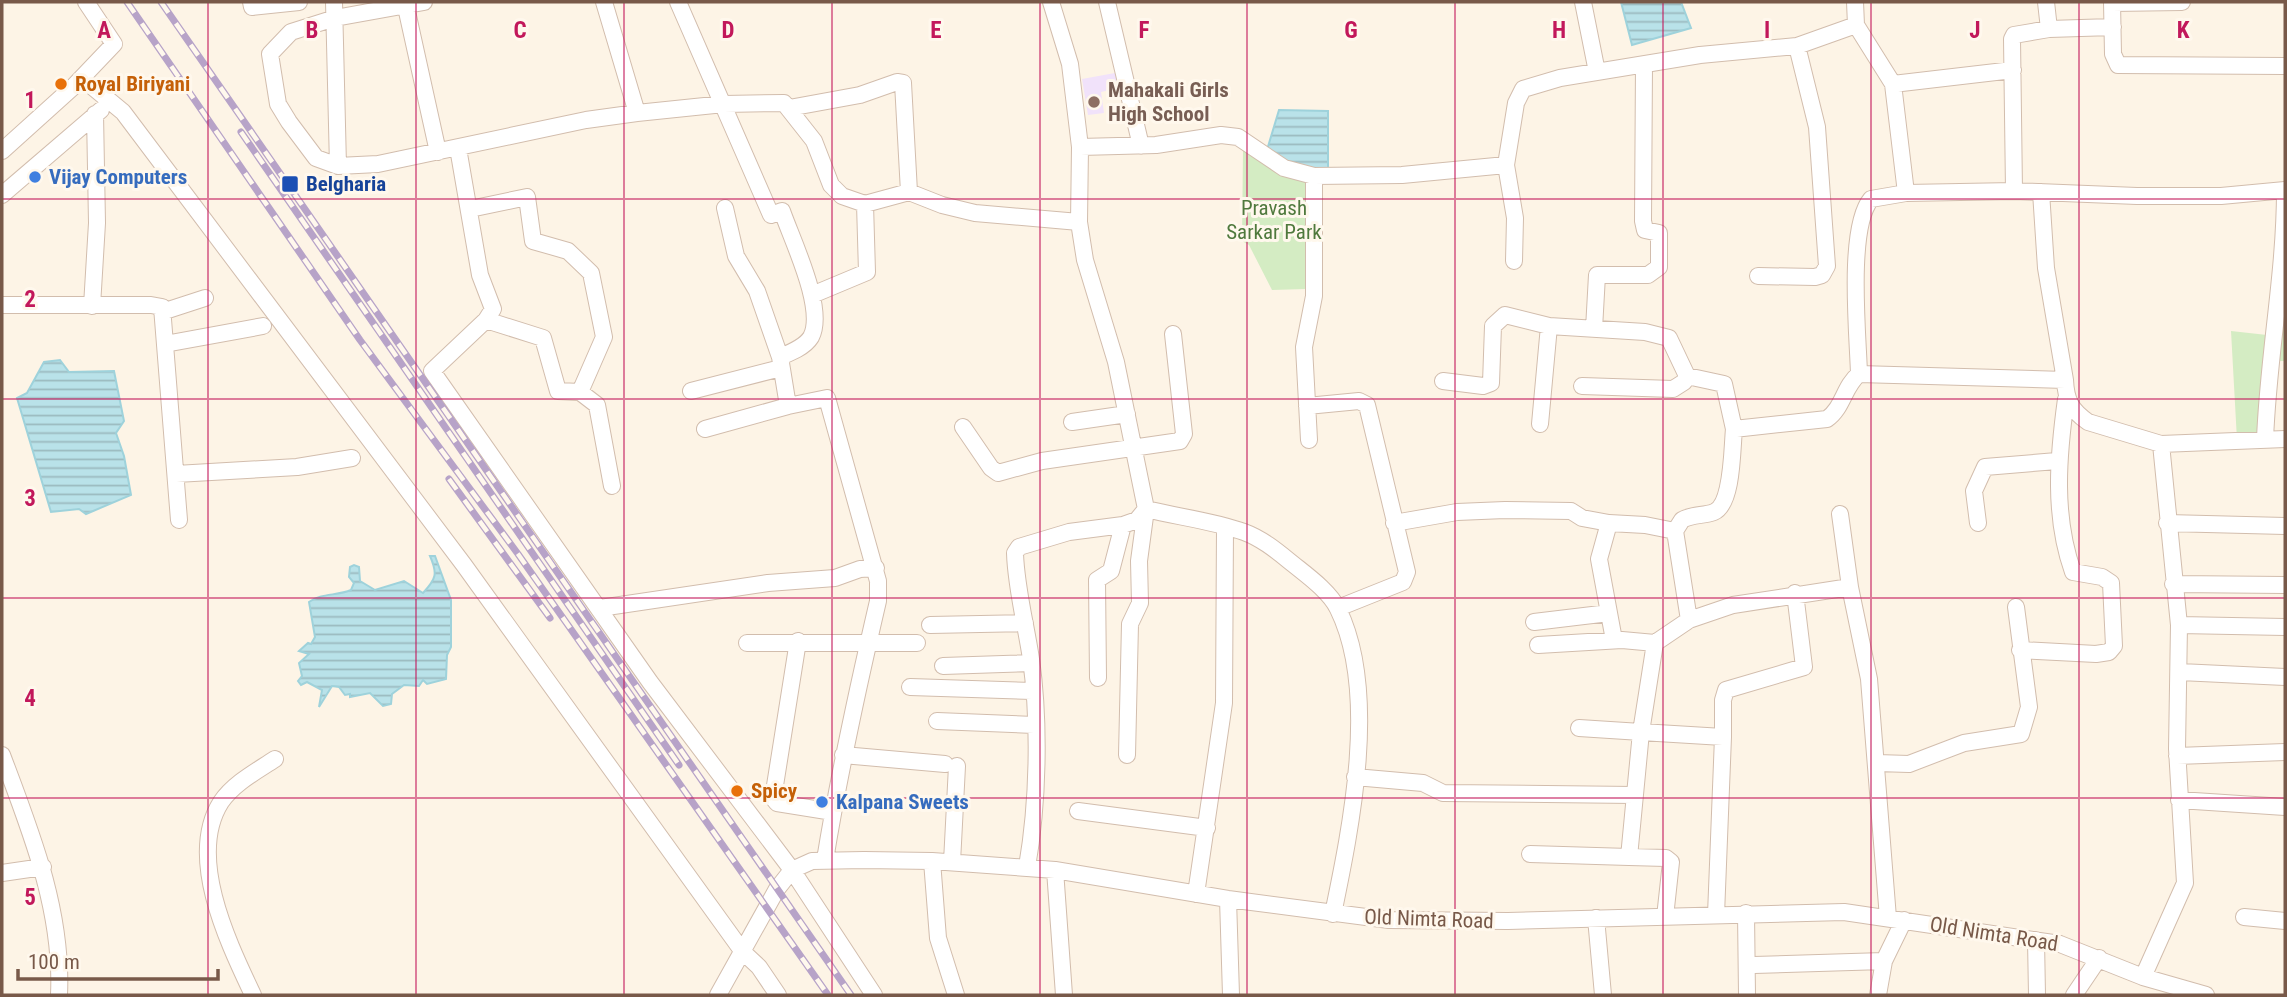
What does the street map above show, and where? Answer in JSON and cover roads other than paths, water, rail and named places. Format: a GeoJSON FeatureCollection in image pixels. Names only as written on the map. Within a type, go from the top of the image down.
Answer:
{"type":"FeatureCollection","features":[{"type":"Feature","properties":{"kind":"street"},"geometry":{"type":"LineString","coordinates":[[2,150],[110,48],[86,2]]}},
{"type":"Feature","properties":{"kind":"street"},"geometry":{"type":"LineString","coordinates":[[251,2],[252,7],[299,2]]}},
{"type":"Feature","properties":{"kind":"street"},"geometry":{"type":"LineString","coordinates":[[424,2],[406,6],[335,10],[291,33],[270,54],[278,104],[316,158],[338,166],[378,164],[586,120],[724,104],[784,103],[814,141],[831,185],[842,196],[864,204],[909,192],[942,205],[975,212],[1079,222]]}},
{"type":"Feature","properties":{"kind":"street"},"geometry":{"type":"LineString","coordinates":[[604,2],[637,113]]}},
{"type":"Feature","properties":{"kind":"street"},"geometry":{"type":"LineString","coordinates":[[678,2],[771,215],[782,211],[812,295],[816,323],[810,339],[780,363],[691,391]]}},
{"type":"Feature","properties":{"kind":"street"},"geometry":{"type":"LineString","coordinates":[[1051,2],[1070,64],[1080,147],[1079,222],[1085,260],[1116,362],[1146,509],[1139,561],[1139,603],[1130,624],[1127,755]]}},
{"type":"Feature","properties":{"kind":"street"},"geometry":{"type":"LineString","coordinates":[[1107,2],[1141,146]]}},
{"type":"Feature","properties":{"kind":"street"},"geometry":{"type":"LineString","coordinates":[[1583,2],[1597,72]]}},
{"type":"Feature","properties":{"kind":"street"},"geometry":{"type":"LineString","coordinates":[[1855,2],[1856,25],[1893,84],[1906,193]]}},
{"type":"Feature","properties":{"kind":"street"},"geometry":{"type":"LineString","coordinates":[[2046,2],[2049,29]]}},
{"type":"Feature","properties":{"kind":"street"},"geometry":{"type":"LineString","coordinates":[[2182,2],[2112,2],[2113,59],[2121,65],[2285,66]]}},
{"type":"Feature","properties":{"kind":"street"},"geometry":{"type":"LineString","coordinates":[[406,6],[438,152]]}},
{"type":"Feature","properties":{"kind":"street"},"geometry":{"type":"LineString","coordinates":[[335,10],[338,166]]}},
{"type":"Feature","properties":{"kind":"street"},"geometry":{"type":"LineString","coordinates":[[1514,261],[1515,218],[1506,165],[1516,103],[1523,89],[1560,78],[1597,72],[1797,46],[1856,25]]}},
{"type":"Feature","properties":{"kind":"street"},"geometry":{"type":"LineString","coordinates":[[2014,191],[2014,35],[2049,29],[2113,27]]}},
{"type":"Feature","properties":{"kind":"street"},"geometry":{"type":"LineString","coordinates":[[1758,276],[1815,277],[1826,272],[1817,127],[1797,46]]}},
{"type":"Feature","properties":{"kind":"street"},"geometry":{"type":"LineString","coordinates":[[1594,329],[1597,275],[1648,275],[1658,267],[1659,233],[1645,230],[1643,220],[1644,65]]}},
{"type":"Feature","properties":{"kind":"street"},"geometry":{"type":"LineString","coordinates":[[1893,84],[2013,70]]}},
{"type":"Feature","properties":{"kind":"street"},"geometry":{"type":"LineString","coordinates":[[77,82],[112,102],[131,122],[464,565],[743,951],[759,967],[778,995]]}},
{"type":"Feature","properties":{"kind":"street"},"geometry":{"type":"LineString","coordinates":[[789,108],[860,95],[897,82],[903,83],[909,192]]}},
{"type":"Feature","properties":{"kind":"street"},"geometry":{"type":"LineString","coordinates":[[2,195],[112,102]]}},
{"type":"Feature","properties":{"kind":"street"},"geometry":{"type":"LineString","coordinates":[[92,306],[97,223],[95,114]]}},
{"type":"Feature","properties":{"kind":"street"},"geometry":{"type":"LineString","coordinates":[[1080,147],[1141,146],[1221,135],[1238,138],[1284,167],[1314,176],[1402,175],[1506,165]]}},
{"type":"Feature","properties":{"kind":"street"},"geometry":{"type":"LineString","coordinates":[[458,148],[480,275],[493,309],[486,320],[432,371],[650,682],[792,870],[874,995]]}},
{"type":"Feature","properties":{"kind":"street"},"geometry":{"type":"LineString","coordinates":[[1308,440],[1304,347],[1314,296],[1314,176]]}},
{"type":"Feature","properties":{"kind":"street"},"geometry":{"type":"LineString","coordinates":[[1734,429],[1827,419],[1837,410],[1849,384],[1859,374],[1856,261],[1864,212],[1871,200],[1906,193],[2014,191],[2137,197],[2221,196],[2285,190],[2282,286],[2267,399],[2265,440]]}},
{"type":"Feature","properties":{"kind":"street"},"geometry":{"type":"LineString","coordinates":[[2020,650],[2096,654],[2109,652],[2114,646],[2111,583],[2102,577],[2077,574],[2072,569],[2058,498],[2057,461],[2066,399],[2065,380],[2046,268],[2041,192]]}},
{"type":"Feature","properties":{"kind":"street"},"geometry":{"type":"LineString","coordinates":[[470,209],[527,197],[533,241],[568,251],[591,273],[604,337],[580,392]]}},
{"type":"Feature","properties":{"kind":"street"},"geometry":{"type":"LineString","coordinates":[[812,295],[867,272],[864,204]]}},
{"type":"Feature","properties":{"kind":"street"},"geometry":{"type":"LineString","coordinates":[[725,208],[736,256],[757,290],[780,363],[788,406]]}},
{"type":"Feature","properties":{"kind":"street"},"geometry":{"type":"LineString","coordinates":[[162,312],[205,298]]}},
{"type":"Feature","properties":{"kind":"street"},"geometry":{"type":"LineString","coordinates":[[2,305],[150,304],[162,307],[179,520]]}},
{"type":"Feature","properties":{"kind":"street"},"geometry":{"type":"LineString","coordinates":[[1444,381],[1483,386],[1491,383],[1493,326],[1505,316],[1549,326],[1645,332],[1670,338],[1687,376]]}},
{"type":"Feature","properties":{"kind":"street"},"geometry":{"type":"LineString","coordinates":[[486,320],[543,338],[558,391],[580,392],[597,405],[612,486]]}},
{"type":"Feature","properties":{"kind":"street"},"geometry":{"type":"LineString","coordinates":[[164,344],[263,326]]}},
{"type":"Feature","properties":{"kind":"street"},"geometry":{"type":"LineString","coordinates":[[1540,424],[1549,326]]}},
{"type":"Feature","properties":{"kind":"street"},"geometry":{"type":"LineString","coordinates":[[963,427],[991,468],[998,473],[1042,461],[1175,443],[1183,438],[1173,334]]}},
{"type":"Feature","properties":{"kind":"street"},"geometry":{"type":"LineString","coordinates":[[1859,374],[2065,380]]}},
{"type":"Feature","properties":{"kind":"street"},"geometry":{"type":"LineString","coordinates":[[1582,386],[1673,389],[1687,376]]}},
{"type":"Feature","properties":{"kind":"street"},"geometry":{"type":"LineString","coordinates":[[1687,376],[1724,384],[1734,429],[1729,482],[1723,504],[1712,513],[1682,520],[1675,531],[1689,620]]}},
{"type":"Feature","properties":{"kind":"street"},"geometry":{"type":"LineString","coordinates":[[705,429],[827,398],[876,568],[878,601],[843,755],[825,860]]}},
{"type":"Feature","properties":{"kind":"street"},"geometry":{"type":"LineString","coordinates":[[2066,399],[2088,422],[2161,444],[2285,439]]}},
{"type":"Feature","properties":{"kind":"street"},"geometry":{"type":"LineString","coordinates":[[1307,406],[1359,401],[1367,405],[1406,579],[1338,608]]}},
{"type":"Feature","properties":{"kind":"street"},"geometry":{"type":"LineString","coordinates":[[1072,422],[1127,414]]}},
{"type":"Feature","properties":{"kind":"street"},"geometry":{"type":"LineString","coordinates":[[2143,977],[2185,883],[2177,755],[2179,625],[2161,444]]}},
{"type":"Feature","properties":{"kind":"street"},"geometry":{"type":"LineString","coordinates":[[176,474],[297,467],[352,458]]}},
{"type":"Feature","properties":{"kind":"street"},"geometry":{"type":"LineString","coordinates":[[1978,523],[1973,491],[1986,467],[2057,461]]}},
{"type":"Feature","properties":{"kind":"street"},"geometry":{"type":"LineString","coordinates":[[1027,867],[1035,803],[1034,725],[1031,663],[1015,556],[1019,547],[1069,531],[1123,525],[1137,520],[1146,509]]}},
{"type":"Feature","properties":{"kind":"street"},"geometry":{"type":"LineString","coordinates":[[1146,509],[1244,532],[1278,551],[1338,608],[1359,692],[1356,777],[1333,914]]}},
{"type":"Feature","properties":{"kind":"street"},"geometry":{"type":"LineString","coordinates":[[1394,523],[1457,512],[1571,511],[1582,518],[1675,531]]}},
{"type":"Feature","properties":{"kind":"street"},"geometry":{"type":"LineString","coordinates":[[1840,514],[1850,587],[1869,679],[1896,919],[1878,995]]}},
{"type":"Feature","properties":{"kind":"street"},"geometry":{"type":"LineString","coordinates":[[1609,523],[1599,559],[1614,640]]}},
{"type":"Feature","properties":{"kind":"street"},"geometry":{"type":"LineString","coordinates":[[2167,523],[2285,526]]}},
{"type":"Feature","properties":{"kind":"street"},"geometry":{"type":"LineString","coordinates":[[1097,678],[1097,580],[1111,572],[1123,525]]}},
{"type":"Feature","properties":{"kind":"street"},"geometry":{"type":"LineString","coordinates":[[1196,894],[1224,703],[1225,528]]}},
{"type":"Feature","properties":{"kind":"street"},"geometry":{"type":"LineString","coordinates":[[600,608],[779,582],[835,578],[860,569],[876,568]]}},
{"type":"Feature","properties":{"kind":"street"},"geometry":{"type":"LineString","coordinates":[[2173,584],[2285,584]]}},
{"type":"Feature","properties":{"kind":"street"},"geometry":{"type":"LineString","coordinates":[[1538,646],[1614,640],[1655,642],[1689,620],[1733,605],[1796,593],[1850,587]]}},
{"type":"Feature","properties":{"kind":"street"},"geometry":{"type":"LineString","coordinates":[[1716,915],[1726,690],[1804,667],[1796,593]]}},
{"type":"Feature","properties":{"kind":"street"},"geometry":{"type":"LineString","coordinates":[[1877,762],[1909,764],[1964,743],[2021,734],[2029,707],[2016,607]]}},
{"type":"Feature","properties":{"kind":"street"},"geometry":{"type":"LineString","coordinates":[[1534,622],[1609,613]]}},
{"type":"Feature","properties":{"kind":"street"},"geometry":{"type":"LineString","coordinates":[[930,625],[1025,623]]}},
{"type":"Feature","properties":{"kind":"street"},"geometry":{"type":"LineString","coordinates":[[2179,625],[2285,626]]}},
{"type":"Feature","properties":{"kind":"street"},"geometry":{"type":"LineString","coordinates":[[798,641],[773,798],[777,803],[833,813]]}},
{"type":"Feature","properties":{"kind":"street"},"geometry":{"type":"LineString","coordinates":[[1629,857],[1641,732],[1655,642]]}},
{"type":"Feature","properties":{"kind":"street"},"geometry":{"type":"LineString","coordinates":[[747,643],[917,643]]}},
{"type":"Feature","properties":{"kind":"street"},"geometry":{"type":"LineString","coordinates":[[943,666],[1031,663]]}},
{"type":"Feature","properties":{"kind":"street"},"geometry":{"type":"LineString","coordinates":[[2180,672],[2285,677]]}},
{"type":"Feature","properties":{"kind":"street"},"geometry":{"type":"LineString","coordinates":[[910,687],[1032,691]]}},
{"type":"Feature","properties":{"kind":"street"},"geometry":{"type":"LineString","coordinates":[[937,721],[1034,725]]}},
{"type":"Feature","properties":{"kind":"street"},"geometry":{"type":"LineString","coordinates":[[1579,728],[1723,737]]}},
{"type":"Feature","properties":{"kind":"street"},"geometry":{"type":"LineString","coordinates":[[2177,755],[2285,752]]}},
{"type":"Feature","properties":{"kind":"street"},"geometry":{"type":"LineString","coordinates":[[2,755],[43,867],[58,957],[59,995]]}},
{"type":"Feature","properties":{"kind":"street"},"geometry":{"type":"LineString","coordinates":[[843,755],[951,765],[952,862]]}},
{"type":"Feature","properties":{"kind":"street"},"geometry":{"type":"LineString","coordinates":[[253,995],[225,935],[213,892],[210,837],[214,815],[222,801],[235,787],[275,759]]}},
{"type":"Feature","properties":{"kind":"street"},"geometry":{"type":"LineString","coordinates":[[1356,777],[1423,783],[1443,793],[1634,795]]}},
{"type":"Feature","properties":{"kind":"street"},"geometry":{"type":"LineString","coordinates":[[2179,800],[2285,807]]}},
{"type":"Feature","properties":{"kind":"street"},"geometry":{"type":"LineString","coordinates":[[1078,811],[1207,828]]}},
{"type":"Feature","properties":{"kind":"street"},"geometry":{"type":"LineString","coordinates":[[1530,854],[1666,858],[1671,862],[1665,917]]}},
{"type":"Feature","properties":{"kind":"street","name":"Old Nimta Road"},"geometry":{"type":"LineString","coordinates":[[792,870],[812,861],[825,860],[932,861],[1027,867],[1228,899],[1389,920],[1844,912],[2060,944],[2143,977],[2206,995]]}},
{"type":"Feature","properties":{"kind":"street"},"geometry":{"type":"LineString","coordinates":[[932,861],[938,938],[956,995]]}},
{"type":"Feature","properties":{"kind":"street"},"geometry":{"type":"LineString","coordinates":[[2,873],[43,867]]}},
{"type":"Feature","properties":{"kind":"street"},"geometry":{"type":"LineString","coordinates":[[718,995],[792,870]]}},
{"type":"Feature","properties":{"kind":"street"},"geometry":{"type":"LineString","coordinates":[[1055,870],[1064,995]]}},
{"type":"Feature","properties":{"kind":"street"},"geometry":{"type":"LineString","coordinates":[[1228,899],[1231,995]]}},
{"type":"Feature","properties":{"kind":"street"},"geometry":{"type":"LineString","coordinates":[[1746,913],[1746,995]]}},
{"type":"Feature","properties":{"kind":"street"},"geometry":{"type":"LineString","coordinates":[[2244,916],[2285,921]]}},
{"type":"Feature","properties":{"kind":"street"},"geometry":{"type":"LineString","coordinates":[[1595,918],[1603,995]]}},
{"type":"Feature","properties":{"kind":"street"},"geometry":{"type":"LineString","coordinates":[[2036,940],[2037,995]]}},
{"type":"Feature","properties":{"kind":"street"},"geometry":{"type":"LineString","coordinates":[[2074,995],[2099,958]]}},
{"type":"Feature","properties":{"kind":"street"},"geometry":{"type":"LineString","coordinates":[[1754,965],[1884,961]]}},
{"type":"Feature","properties":{"kind":"water"},"geometry":{"type":"Polygon","coordinates":[[[1621,2],[1681,2],[1691,28],[1632,45],[1621,2]]]}},
{"type":"Feature","properties":{"kind":"water"},"geometry":{"type":"Polygon","coordinates":[[[1279,110],[1328,111],[1328,172],[1264,160],[1279,110]]]}},
{"type":"Feature","properties":{"kind":"water"},"geometry":{"type":"Polygon","coordinates":[[[60,360],[69,372],[114,371],[124,421],[116,433],[124,456],[131,495],[86,514],[79,509],[51,512],[17,398],[27,393],[44,362],[60,360]]]}},
{"type":"Feature","properties":{"kind":"water"},"geometry":{"type":"Polygon","coordinates":[[[430,556],[435,556],[451,600],[451,647],[447,655],[446,679],[427,684],[423,680],[419,686],[404,685],[392,694],[391,704],[383,706],[370,693],[350,697],[350,694],[345,695],[339,687],[332,686],[319,707],[322,690],[307,682],[301,685],[298,681],[302,676],[299,663],[309,654],[299,651],[308,643],[311,644],[315,637],[309,602],[351,590],[354,583],[349,577],[350,567],[354,565],[359,567],[360,581],[375,590],[404,581],[423,593],[434,576],[430,556]]]}},
{"type":"Feature","properties":{"kind":"railway"},"geometry":{"type":"LineString","coordinates":[[127,2],[360,340],[518,554],[828,995]]}},
{"type":"Feature","properties":{"kind":"railway"},"geometry":{"type":"LineString","coordinates":[[161,2],[851,995]]}},
{"type":"Feature","properties":{"kind":"railway"},"geometry":{"type":"LineString","coordinates":[[241,132],[679,765]]}},
{"type":"Feature","properties":{"kind":"railway"},"geometry":{"type":"LineString","coordinates":[[449,479],[550,618]]}},
{"type":"Feature","properties":{"kind":"place","name":"Royal Biriyani"},"geometry":{"type":"Point","coordinates":[61,84]}},
{"type":"Feature","properties":{"kind":"place","name":"Mahakali Girls High School"},"geometry":{"type":"Point","coordinates":[1094,102]}},
{"type":"Feature","properties":{"kind":"place","name":"Vijay Computers"},"geometry":{"type":"Point","coordinates":[35,177]}},
{"type":"Feature","properties":{"kind":"place","name":"Belgharia"},"geometry":{"type":"Point","coordinates":[290,184]}},
{"type":"Feature","properties":{"kind":"place","name":"Spicy"},"geometry":{"type":"Point","coordinates":[737,791]}},
{"type":"Feature","properties":{"kind":"place","name":"Kalpana Sweets"},"geometry":{"type":"Point","coordinates":[822,802]}},
{"type":"Feature","properties":{"kind":"park label","name":"Pravash Sarkar Park"},"geometry":{"type":"Point","coordinates":[1274,220]}}]}
